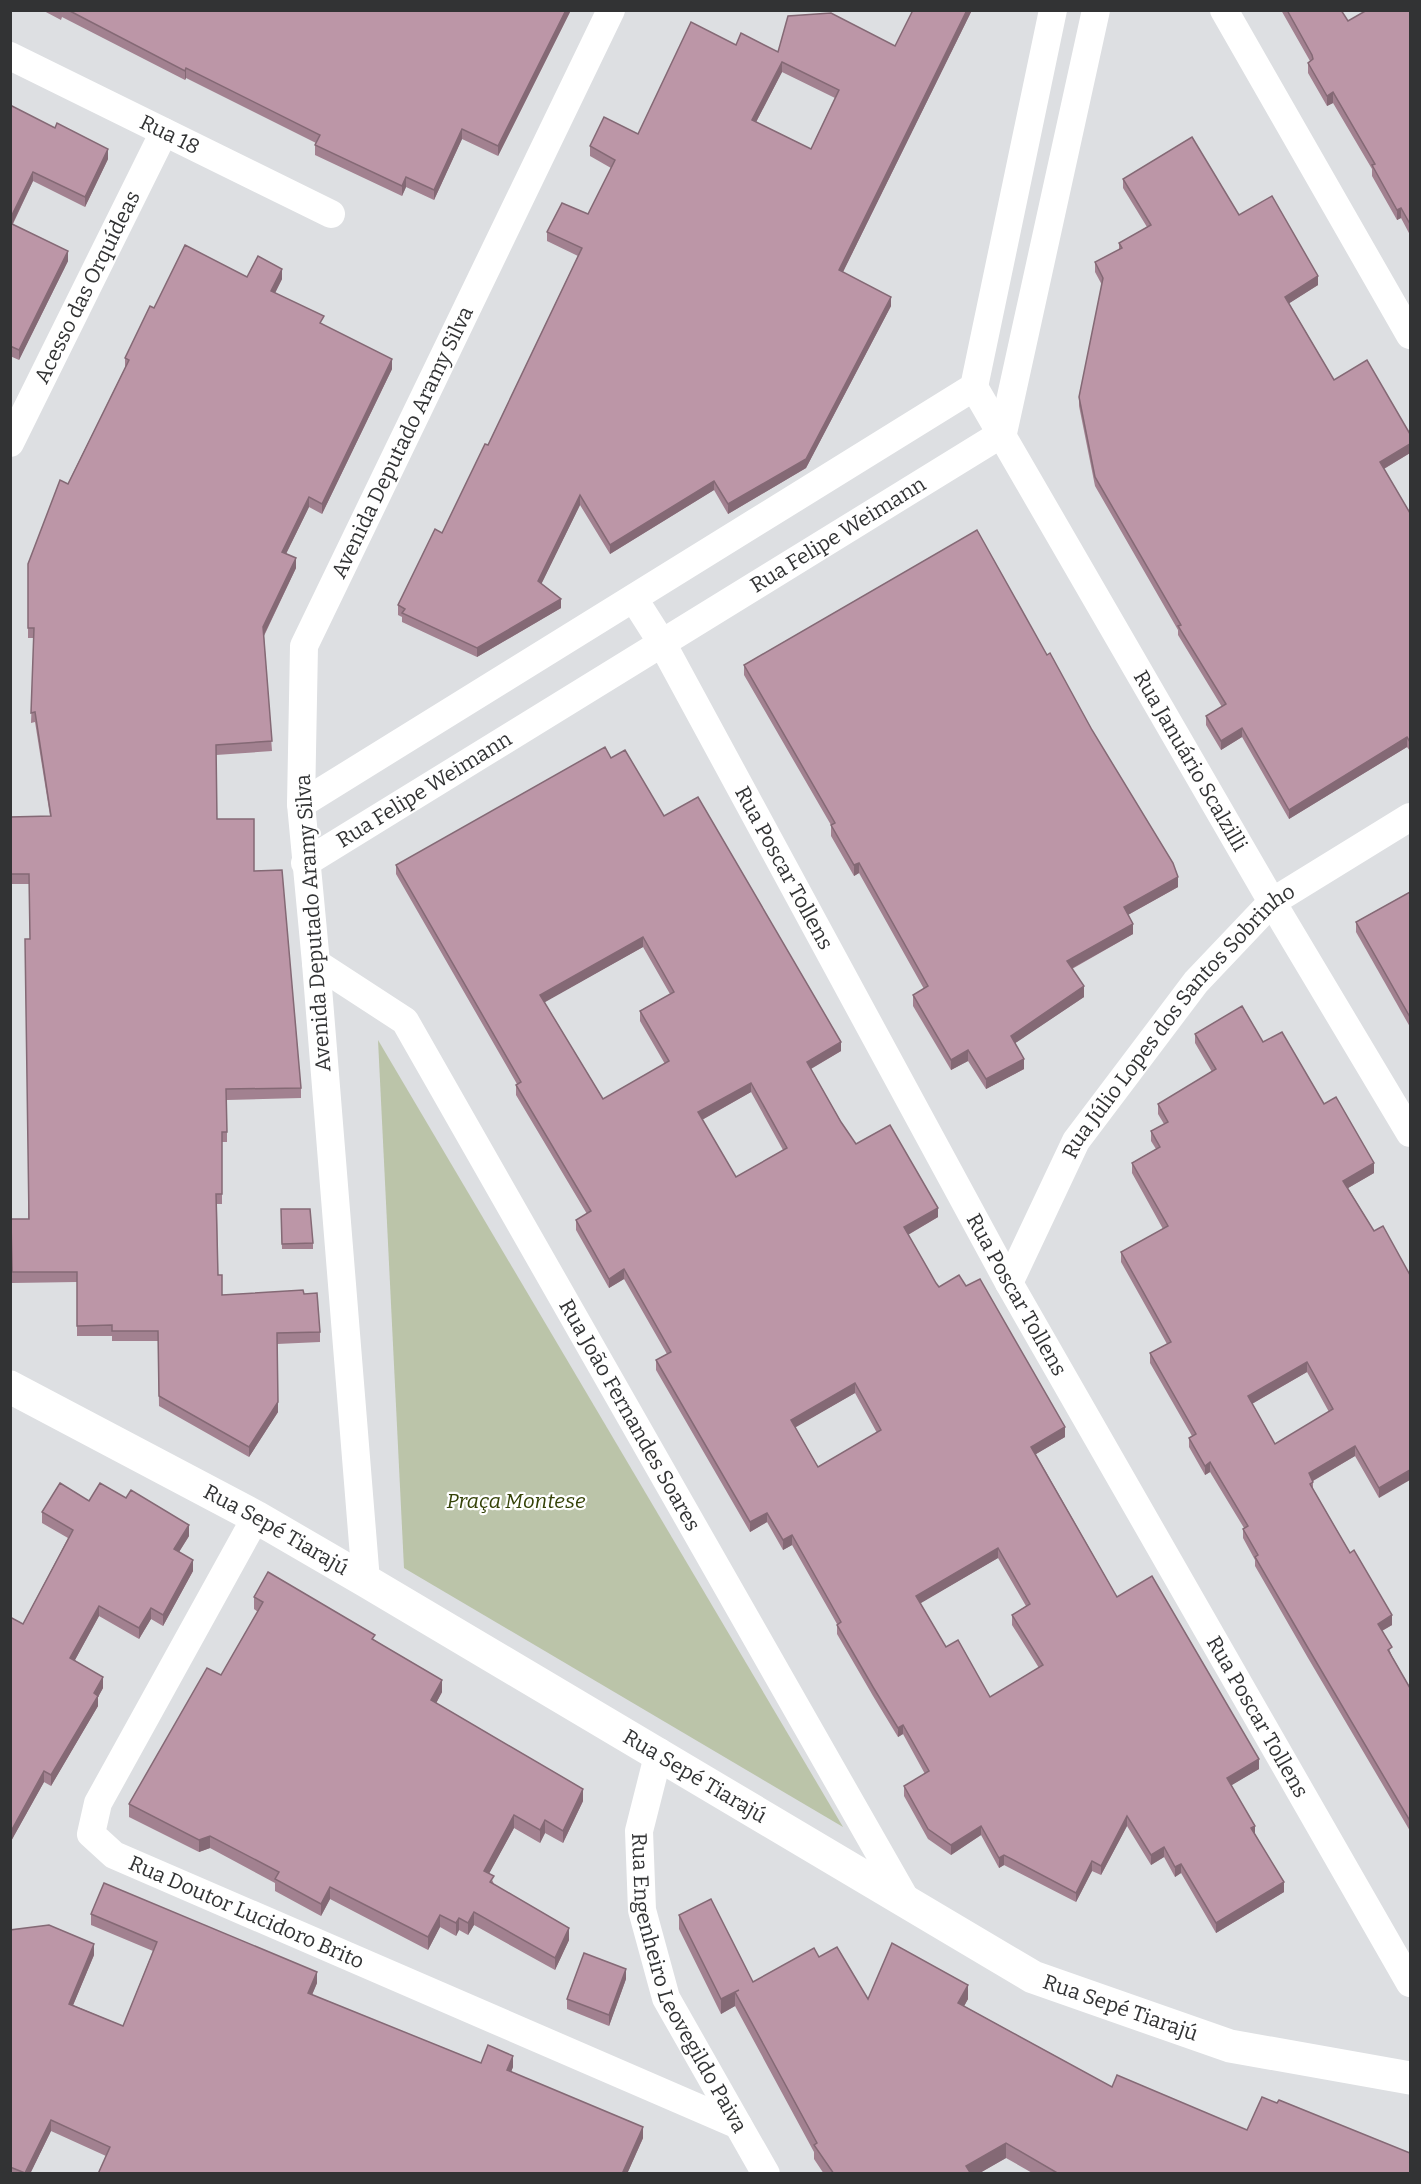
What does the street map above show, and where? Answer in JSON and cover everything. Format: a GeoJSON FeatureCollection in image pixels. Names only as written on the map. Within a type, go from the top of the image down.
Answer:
{"type":"FeatureCollection","features":[{"type":"Feature","properties":{"kind":"street","name":"Avenida Deputado Aramy Silva"},"geometry":{"type":"LineString","coordinates":[[366,1581],[301,804],[304,646],[611,10]]}},
{"type":"Feature","properties":{"kind":"street"},"geometry":{"type":"LineString","coordinates":[[301,804],[974,387],[1053,10]]}},
{"type":"Feature","properties":{"kind":"street"},"geometry":{"type":"LineString","coordinates":[[1003,433],[1096,10]]}},
{"type":"Feature","properties":{"kind":"street"},"geometry":{"type":"LineString","coordinates":[[1224,10],[1410,335]]}},
{"type":"Feature","properties":{"kind":"street","name":"Rua 18"},"geometry":{"type":"LineString","coordinates":[[10,56],[331,214]]}},
{"type":"Feature","properties":{"kind":"street","name":"Acesso das Orquídeas"},"geometry":{"type":"LineString","coordinates":[[10,443],[21,394],[164,132]]}},
{"type":"Feature","properties":{"kind":"street","name":"Rua Januário Scalzilli"},"geometry":{"type":"LineString","coordinates":[[974,387],[1003,433],[1272,902],[1410,1132]]}},
{"type":"Feature","properties":{"kind":"street","name":"Rua Felipe Weimann"},"geometry":{"type":"LineString","coordinates":[[305,863],[1003,433]]}},
{"type":"Feature","properties":{"kind":"street","name":"Rua Poscar Tollens"},"geometry":{"type":"LineString","coordinates":[[634,599],[662,644],[1009,1283],[1410,1983]]}},
{"type":"Feature","properties":{"kind":"street","name":"Rua Júlio Lopes dos Santos Sobrinho"},"geometry":{"type":"LineString","coordinates":[[1009,1283],[1076,1141],[1196,982],[1272,902],[1410,817]]}},
{"type":"Feature","properties":{"kind":"street","name":"Rua João Fernandes Soares"},"geometry":{"type":"LineString","coordinates":[[315,963],[405,1021],[906,1900]]}},
{"type":"Feature","properties":{"kind":"street","name":"Rua Sepé Tiarajú"},"geometry":{"type":"LineString","coordinates":[[10,1387],[256,1517],[658,1752],[1033,1977],[1230,2046],[1410,2078]]}},
{"type":"Feature","properties":{"kind":"street","name":"Rua Doutor Lucidoro Brito"},"geometry":{"type":"LineString","coordinates":[[256,1517],[98,1803],[91,1834],[114,1855],[738,2125]]}},
{"type":"Feature","properties":{"kind":"street","name":"Rua Engenheiro Leovegildo Paiva"},"geometry":{"type":"LineString","coordinates":[[658,1752],[639,1831],[642,1910],[666,1998],[766,2174]]}},
{"type":"Feature","properties":{"kind":"green space","name":"Praça Montese"},"geometry":{"type":"Polygon","coordinates":[[[378,1040],[843,1827],[404,1568],[378,1040]]]}},
{"type":"Feature","properties":{"kind":"building"},"geometry":{"type":"Polygon","coordinates":[[[68,10],[566,10],[498,146],[462,129],[434,190],[406,177],[402,186],[315,145],[320,135],[186,68],[185,71],[68,10]]]}},
{"type":"Feature","properties":{"kind":"building"},"geometry":{"type":"Polygon","coordinates":[[[913,10],[967,10],[839,270],[891,297],[806,459],[728,504],[714,481],[610,545],[580,495],[538,581],[561,599],[477,648],[402,613],[405,609],[398,605],[435,529],[442,533],[485,444],[488,445],[582,248],[547,232],[562,203],[588,214],[615,160],[590,146],[604,117],[638,134],[691,22],[736,45],[741,33],[778,52],[788,16],[831,13],[895,46],[913,10]],[[782,62],[752,120],[811,149],[839,90],[782,62]]]}},
{"type":"Feature","properties":{"kind":"building"},"geometry":{"type":"Polygon","coordinates":[[[1287,10],[1341,10],[1348,21],[1367,10],[1410,10],[1410,224],[1401,208],[1397,210],[1372,165],[1375,164],[1333,92],[1327,96],[1308,63],[1313,59],[1312,55],[1287,10]]]}},
{"type":"Feature","properties":{"kind":"building"},"geometry":{"type":"Polygon","coordinates":[[[10,105],[55,128],[57,123],[108,149],[85,197],[33,172],[10,219],[10,105]]]}},
{"type":"Feature","properties":{"kind":"building"},"geometry":{"type":"Polygon","coordinates":[[[1192,137],[1239,215],[1272,196],[1318,276],[1285,297],[1334,380],[1367,360],[1410,434],[1410,444],[1380,462],[1410,513],[1410,742],[1407,737],[1289,810],[1242,728],[1221,741],[1206,716],[1226,704],[1178,626],[1181,625],[1095,477],[1079,397],[1103,278],[1095,262],[1122,248],[1119,243],[1151,225],[1123,179],[1192,137]]]}},
{"type":"Feature","properties":{"kind":"building"},"geometry":{"type":"Polygon","coordinates":[[[10,223],[68,251],[19,350],[10,346],[10,223]]]}},
{"type":"Feature","properties":{"kind":"building"},"geometry":{"type":"Polygon","coordinates":[[[185,245],[247,277],[258,256],[282,269],[271,291],[324,316],[320,323],[392,359],[322,504],[309,497],[282,552],[296,558],[263,627],[272,741],[216,745],[217,819],[254,819],[254,871],[282,870],[301,1088],[226,1089],[227,1132],[222,1132],[222,1194],[216,1194],[218,1275],[222,1275],[222,1295],[303,1290],[304,1294],[317,1293],[320,1332],[277,1333],[278,1402],[249,1447],[159,1396],[158,1331],[112,1331],[112,1325],[77,1326],[77,1272],[12,1272],[11,1219],[29,1219],[25,939],[30,939],[29,874],[10,874],[10,817],[51,816],[35,712],[31,713],[34,628],[28,628],[28,564],[60,480],[68,484],[129,360],[125,358],[150,306],[154,308],[185,245]]]}},
{"type":"Feature","properties":{"kind":"building"},"geometry":{"type":"Polygon","coordinates":[[[977,530],[1047,655],[1050,653],[1092,730],[1173,863],[1178,877],[1124,907],[1133,924],[1067,961],[1084,986],[1011,1036],[1024,1059],[986,1079],[968,1050],[951,1060],[913,995],[928,986],[859,863],[854,865],[831,825],[835,823],[744,665],[977,530]]]}},
{"type":"Feature","properties":{"kind":"building"},"geometry":{"type":"Polygon","coordinates":[[[605,747],[611,758],[625,750],[664,816],[698,797],[841,1042],[807,1062],[841,1122],[856,1144],[890,1125],[938,1208],[904,1227],[936,1283],[939,1287],[959,1275],[966,1286],[980,1279],[1065,1427],[1031,1447],[1117,1597],[1152,1576],[1259,1759],[1227,1778],[1255,1826],[1251,1828],[1284,1882],[1216,1923],[1181,1864],[1175,1867],[1164,1847],[1151,1855],[1127,1816],[1101,1866],[1092,1861],[1076,1893],[1004,1855],[999,1858],[981,1826],[951,1845],[928,1829],[904,1786],[929,1771],[903,1725],[898,1728],[837,1625],[841,1622],[792,1535],[783,1540],[767,1513],[750,1522],[656,1360],[671,1352],[624,1269],[609,1279],[576,1220],[591,1211],[516,1085],[521,1082],[396,865],[605,747]],[[643,937],[540,995],[603,1099],[669,1061],[640,1011],[674,992],[643,937]],[[751,1083],[698,1112],[736,1177],[787,1148],[751,1083]],[[855,1383],[791,1420],[818,1467],[881,1430],[855,1383]],[[998,1548],[916,1596],[946,1647],[958,1640],[990,1697],[1043,1665],[1012,1615],[1030,1604],[998,1548]]]}},
{"type":"Feature","properties":{"kind":"building"},"geometry":{"type":"Polygon","coordinates":[[[1410,892],[1410,1017],[1356,922],[1410,892]]]}},
{"type":"Feature","properties":{"kind":"building"},"geometry":{"type":"Polygon","coordinates":[[[1242,1006],[1263,1042],[1282,1032],[1324,1104],[1336,1097],[1374,1163],[1343,1181],[1374,1231],[1383,1226],[1410,1275],[1410,1470],[1379,1488],[1355,1446],[1309,1473],[1313,1482],[1310,1484],[1350,1553],[1354,1550],[1392,1615],[1378,1624],[1392,1647],[1388,1650],[1410,1688],[1410,1821],[1255,1557],[1258,1555],[1243,1529],[1248,1526],[1210,1462],[1205,1466],[1189,1438],[1196,1434],[1150,1353],[1171,1342],[1121,1252],[1168,1226],[1132,1163],[1160,1147],[1151,1131],[1168,1122],[1158,1104],[1216,1069],[1195,1034],[1242,1006]],[[1307,1362],[1248,1396],[1275,1444],[1333,1409],[1307,1362]]]}},
{"type":"Feature","properties":{"kind":"building"},"geometry":{"type":"Polygon","coordinates":[[[281,1209],[310,1209],[313,1243],[282,1244],[281,1209]]]}},
{"type":"Feature","properties":{"kind":"building"},"geometry":{"type":"Polygon","coordinates":[[[60,1483],[89,1501],[100,1483],[126,1498],[131,1490],[189,1525],[174,1549],[193,1560],[163,1615],[151,1608],[139,1628],[99,1606],[70,1658],[103,1677],[94,1693],[98,1696],[51,1775],[44,1771],[10,1833],[10,1617],[23,1624],[73,1530],[42,1512],[60,1483]]]}},
{"type":"Feature","properties":{"kind":"building"},"geometry":{"type":"Polygon","coordinates":[[[268,1572],[375,1635],[372,1639],[442,1680],[431,1700],[583,1789],[563,1831],[545,1820],[540,1830],[514,1815],[484,1871],[494,1876],[490,1882],[569,1928],[555,1958],[474,1912],[468,1923],[459,1918],[456,1923],[440,1915],[428,1937],[330,1887],[321,1904],[275,1879],[279,1872],[210,1836],[199,1840],[129,1804],[207,1668],[221,1675],[263,1602],[254,1597],[268,1572]]]}},
{"type":"Feature","properties":{"kind":"building"},"geometry":{"type":"Polygon","coordinates":[[[104,1883],[317,1972],[308,1993],[481,2063],[488,2045],[513,2056],[507,2070],[643,2127],[622,2174],[98,2174],[110,2147],[51,2120],[25,2173],[10,2167],[10,1930],[49,1925],[94,1944],[69,2004],[123,2026],[157,1942],[91,1914],[104,1883]]]}},
{"type":"Feature","properties":{"kind":"building"},"geometry":{"type":"Polygon","coordinates":[[[711,1899],[753,1982],[814,1948],[819,1957],[837,1947],[868,1999],[892,1943],[968,1985],[958,2003],[1112,2087],[1117,2075],[1247,2130],[1262,2097],[1277,2103],[1279,2100],[1410,2153],[1410,2174],[1059,2174],[1006,2143],[966,2166],[971,2174],[834,2174],[814,2145],[817,2143],[735,1992],[721,1999],[679,1915],[711,1899]]]}},
{"type":"Feature","properties":{"kind":"building"},"geometry":{"type":"Polygon","coordinates":[[[584,1953],[626,1969],[609,2015],[567,1999],[584,1953]]]}}]}
